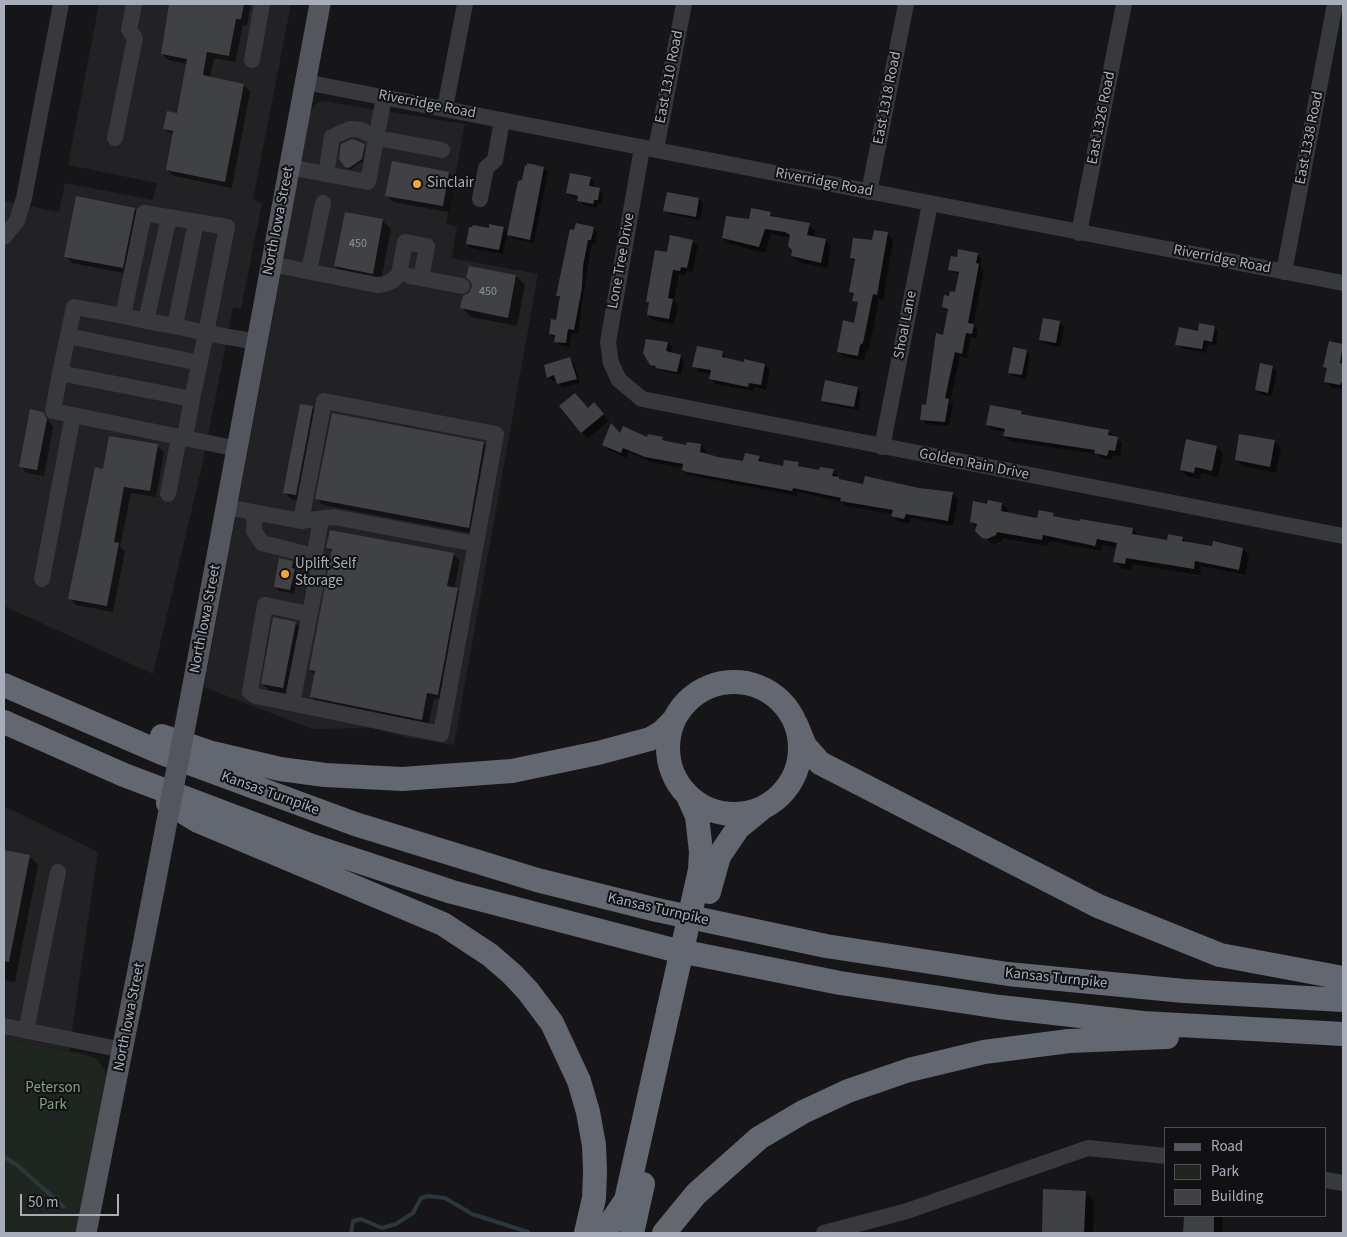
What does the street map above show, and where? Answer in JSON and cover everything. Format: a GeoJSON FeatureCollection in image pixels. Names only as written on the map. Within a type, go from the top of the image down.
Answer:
{"type":"FeatureCollection","features":[{"type":"Feature","properties":{"kind":"highway"},"geometry":{"type":"LineString","coordinates":[[9,687],[120,720],[212,753],[246,762],[325,775],[369,778],[442,777],[512,770],[632,745],[662,732],[674,720],[685,704],[700,691],[718,684],[737,682],[756,685],[773,694],[787,708],[805,746],[820,763],[1098,906],[1220,955],[1343,978]]}},
{"type":"Feature","properties":{"kind":"highway","name":"Kansas Turnpike"},"geometry":{"type":"LineString","coordinates":[[9,687],[162,753],[354,824],[537,880],[657,910],[826,946],[1008,974],[1184,991],[1343,1000]]}},
{"type":"Feature","properties":{"kind":"highway"},"geometry":{"type":"LineString","coordinates":[[674,720],[668,739],[669,760],[676,780],[688,796],[697,816],[710,854]]}},
{"type":"Feature","properties":{"kind":"highway"},"geometry":{"type":"LineString","coordinates":[[4,722],[124,775],[312,846],[382,870],[471,897],[670,949],[840,983],[1000,1007],[1143,1023],[1343,1034]]}},
{"type":"Feature","properties":{"kind":"highway"},"geometry":{"type":"LineString","coordinates":[[632,1233],[675,1014],[700,870],[710,854],[738,828],[784,792],[797,771],[801,748],[796,724]]}},
{"type":"Feature","properties":{"kind":"highway"},"geometry":{"type":"LineString","coordinates":[[124,775],[198,821],[443,924],[490,954],[512,974],[528,990],[552,1023],[571,1061],[586,1104],[594,1145],[595,1171],[594,1198],[586,1233]]}},
{"type":"Feature","properties":{"kind":"highway"},"geometry":{"type":"LineString","coordinates":[[688,796],[705,808],[725,814],[746,813],[766,806]]}},
{"type":"Feature","properties":{"kind":"highway"},"geometry":{"type":"LineString","coordinates":[[604,1233],[626,1200],[675,1014]]}},
{"type":"Feature","properties":{"kind":"highway"},"geometry":{"type":"LineString","coordinates":[[671,1232],[696,1194],[759,1138],[824,1100],[873,1081],[952,1059],[1030,1045],[1069,1041],[1283,1031]]}},
{"type":"Feature","properties":{"kind":"main road","name":"North Iowa Street"},"geometry":{"type":"LineString","coordinates":[[86,1233],[227,507],[320,4]]}},
{"type":"Feature","properties":{"kind":"street"},"geometry":{"type":"LineString","coordinates":[[4,237],[17,221],[24,198],[61,4]]}},
{"type":"Feature","properties":{"kind":"street"},"geometry":{"type":"LineString","coordinates":[[115,138],[135,38],[129,30],[134,4]]}},
{"type":"Feature","properties":{"kind":"street"},"geometry":{"type":"LineString","coordinates":[[252,60],[262,4]]}},
{"type":"Feature","properties":{"kind":"street"},"geometry":{"type":"LineString","coordinates":[[445,108],[465,4]]}},
{"type":"Feature","properties":{"kind":"street","name":"East 1310 Road"},"geometry":{"type":"LineString","coordinates":[[649,148],[684,4]]}},
{"type":"Feature","properties":{"kind":"street","name":"East 1318 Road"},"geometry":{"type":"LineString","coordinates":[[869,192],[906,4]]}},
{"type":"Feature","properties":{"kind":"street","name":"East 1326 Road"},"geometry":{"type":"LineString","coordinates":[[1079,233],[1124,4]]}},
{"type":"Feature","properties":{"kind":"street","name":"East 1338 Road"},"geometry":{"type":"LineString","coordinates":[[1284,272],[1335,4]]}},
{"type":"Feature","properties":{"kind":"street","name":"Riverridge Road"},"geometry":{"type":"LineString","coordinates":[[305,82],[1343,283]]}},
{"type":"Feature","properties":{"kind":"street"},"geometry":{"type":"LineString","coordinates":[[289,167],[368,182],[384,97]]}},
{"type":"Feature","properties":{"kind":"street"},"geometry":{"type":"LineString","coordinates":[[480,199],[486,168],[495,160],[502,120]]}},
{"type":"Feature","properties":{"kind":"street"},"geometry":{"type":"LineString","coordinates":[[326,174],[332,137],[350,129],[361,130],[376,138],[442,150]]}},
{"type":"Feature","properties":{"kind":"street","name":"Lone Tree Drive"},"geometry":{"type":"LineString","coordinates":[[616,374],[609,356],[608,336],[649,148]]}},
{"type":"Feature","properties":{"kind":"street"},"geometry":{"type":"LineString","coordinates":[[309,271],[323,203]]}},
{"type":"Feature","properties":{"kind":"street","name":"Shoal Lane"},"geometry":{"type":"LineString","coordinates":[[882,447],[930,204]]}},
{"type":"Feature","properties":{"kind":"street"},"geometry":{"type":"LineString","coordinates":[[123,316],[144,213],[227,227],[200,363],[168,494]]}},
{"type":"Feature","properties":{"kind":"street"},"geometry":{"type":"LineString","coordinates":[[146,321],[169,217]]}},
{"type":"Feature","properties":{"kind":"street"},"geometry":{"type":"LineString","coordinates":[[175,326],[196,222]]}},
{"type":"Feature","properties":{"kind":"street"},"geometry":{"type":"LineString","coordinates":[[271,264],[377,285],[392,281],[398,274],[405,242],[427,246],[421,278]]}},
{"type":"Feature","properties":{"kind":"street"},"geometry":{"type":"LineString","coordinates":[[398,274],[462,286]]}},
{"type":"Feature","properties":{"kind":"street"},"geometry":{"type":"LineString","coordinates":[[238,448],[53,411],[74,307],[257,342]]}},
{"type":"Feature","properties":{"kind":"street"},"geometry":{"type":"LineString","coordinates":[[68,336],[200,363]]}},
{"type":"Feature","properties":{"kind":"street"},"geometry":{"type":"LineString","coordinates":[[60,373],[192,399]]}},
{"type":"Feature","properties":{"kind":"street","name":"Golden Rain Drive"},"geometry":{"type":"LineString","coordinates":[[616,374],[625,387],[649,402],[1343,536]]}},
{"type":"Feature","properties":{"kind":"street"},"geometry":{"type":"LineString","coordinates":[[300,521],[324,401],[496,434],[441,734],[256,696],[250,692],[265,605],[309,614]]}},
{"type":"Feature","properties":{"kind":"street"},"geometry":{"type":"LineString","coordinates":[[42,579],[73,415]]}},
{"type":"Feature","properties":{"kind":"street"},"geometry":{"type":"LineString","coordinates":[[227,507],[300,521],[334,517],[476,544]]}},
{"type":"Feature","properties":{"kind":"street"},"geometry":{"type":"LineString","coordinates":[[256,513],[254,531],[262,543],[314,556]]}},
{"type":"Feature","properties":{"kind":"street"},"geometry":{"type":"LineString","coordinates":[[292,703],[318,573],[314,556],[321,519]]}},
{"type":"Feature","properties":{"kind":"street"},"geometry":{"type":"LineString","coordinates":[[26,1031],[58,872]]}},
{"type":"Feature","properties":{"kind":"street"},"geometry":{"type":"LineString","coordinates":[[4,1026],[123,1050]]}},
{"type":"Feature","properties":{"kind":"street"},"geometry":{"type":"LineString","coordinates":[[824,1233],[907,1211],[1088,1148],[1164,1156]]}},
{"type":"Feature","properties":{"kind":"street"},"geometry":{"type":"LineString","coordinates":[[1327,1180],[1343,1183]]}},
{"type":"Feature","properties":{"kind":"shaded area"},"geometry":{"type":"Polygon","coordinates":[[[99,4],[291,4],[253,200],[262,203],[241,309],[233,308],[202,466],[153,674],[4,606],[4,201],[59,212],[65,183],[153,200],[157,183],[68,165],[99,4]]]}},
{"type":"Feature","properties":{"kind":"shaded area"},"geometry":{"type":"Polygon","coordinates":[[[323,101],[465,124],[446,224],[457,227],[452,258],[538,274],[454,745],[405,737],[372,728],[312,729],[204,687],[311,110],[316,104],[323,101]]]}},
{"type":"Feature","properties":{"kind":"shaded area"},"geometry":{"type":"Polygon","coordinates":[[[4,806],[98,852],[69,1051],[4,1039],[4,806]]]}},
{"type":"Feature","properties":{"kind":"green space","name":"Peterson Park"},"geometry":{"type":"Polygon","coordinates":[[[4,1039],[84,1054],[96,1059],[105,1070],[106,1077],[75,1233],[4,1233],[4,1039]]]}},
{"type":"Feature","properties":{"kind":"building"},"geometry":{"type":"Polygon","coordinates":[[[169,4],[244,4],[241,19],[236,19],[229,56],[207,52],[203,75],[244,84],[225,182],[166,170],[173,131],[163,129],[167,111],[177,113],[187,59],[161,54],[169,4]]]}},
{"type":"Feature","properties":{"kind":"building"},"geometry":{"type":"Polygon","coordinates":[[[352,139],[365,144],[362,159],[349,168],[345,167],[339,159],[341,144],[352,139]]]}},
{"type":"Feature","properties":{"kind":"building","name":"Sinclair"},"geometry":{"type":"Polygon","coordinates":[[[392,161],[449,172],[443,206],[385,196],[392,161]]]}},
{"type":"Feature","properties":{"kind":"building"},"geometry":{"type":"Polygon","coordinates":[[[527,163],[544,167],[530,240],[507,235],[518,181],[522,180],[527,163]]]}},
{"type":"Feature","properties":{"kind":"building"},"geometry":{"type":"Polygon","coordinates":[[[570,173],[591,177],[589,186],[600,188],[598,200],[594,200],[593,204],[577,201],[578,196],[566,193],[570,173]]]}},
{"type":"Feature","properties":{"kind":"building"},"geometry":{"type":"Polygon","coordinates":[[[667,192],[699,198],[696,217],[663,211],[667,192]]]}},
{"type":"Feature","properties":{"kind":"building"},"geometry":{"type":"Polygon","coordinates":[[[76,196],[135,208],[123,268],[64,257],[76,196]]]}},
{"type":"Feature","properties":{"kind":"building"},"geometry":{"type":"Polygon","coordinates":[[[751,208],[771,212],[770,216],[810,223],[807,235],[826,239],[821,263],[791,256],[792,250],[788,246],[790,235],[785,232],[765,229],[759,247],[722,238],[726,216],[749,219],[751,208]]]}},
{"type":"Feature","properties":{"kind":"building"},"geometry":{"type":"Polygon","coordinates":[[[345,212],[383,219],[373,274],[334,266],[345,212]]]}},
{"type":"Feature","properties":{"kind":"building"},"geometry":{"type":"Polygon","coordinates":[[[576,223],[594,227],[591,240],[588,240],[574,330],[568,329],[566,343],[554,342],[555,335],[549,334],[551,319],[556,320],[560,296],[556,296],[570,229],[574,230],[576,223]]]}},
{"type":"Feature","properties":{"kind":"building"},"geometry":{"type":"Polygon","coordinates":[[[489,224],[504,227],[499,250],[466,244],[469,227],[473,225],[489,228],[489,224]]]}},
{"type":"Feature","properties":{"kind":"building"},"geometry":{"type":"Polygon","coordinates":[[[874,230],[888,232],[877,295],[873,294],[863,343],[860,345],[858,356],[837,352],[843,320],[854,323],[858,302],[852,301],[854,293],[849,292],[855,259],[850,258],[853,238],[872,240],[874,230]]]}},
{"type":"Feature","properties":{"kind":"building"},"geometry":{"type":"Polygon","coordinates":[[[670,235],[693,240],[687,268],[681,267],[680,271],[673,270],[668,298],[673,299],[669,319],[647,315],[649,302],[646,302],[655,250],[667,252],[670,235]]]}},
{"type":"Feature","properties":{"kind":"building"},"geometry":{"type":"Polygon","coordinates":[[[958,249],[978,253],[976,263],[979,264],[968,323],[974,324],[972,334],[966,333],[962,354],[955,352],[945,398],[949,399],[945,422],[920,420],[922,404],[926,405],[936,333],[943,335],[948,309],[942,307],[944,295],[949,296],[950,291],[955,292],[959,272],[948,270],[951,256],[957,257],[958,249]]]}},
{"type":"Feature","properties":{"kind":"building"},"geometry":{"type":"Polygon","coordinates":[[[469,266],[516,275],[508,318],[460,308],[463,296],[469,293],[472,287],[471,282],[466,277],[469,266]]]}},
{"type":"Feature","properties":{"kind":"building"},"geometry":{"type":"Polygon","coordinates":[[[1043,318],[1060,321],[1056,343],[1039,340],[1043,318]]]}},
{"type":"Feature","properties":{"kind":"building"},"geometry":{"type":"Polygon","coordinates":[[[1199,323],[1215,326],[1212,342],[1204,340],[1202,349],[1175,345],[1179,327],[1198,331],[1199,323]]]}},
{"type":"Feature","properties":{"kind":"building"},"geometry":{"type":"Polygon","coordinates":[[[646,339],[668,342],[666,351],[681,355],[677,372],[655,368],[656,366],[650,365],[643,353],[646,339]]]}},
{"type":"Feature","properties":{"kind":"building"},"geometry":{"type":"Polygon","coordinates":[[[1329,341],[1343,344],[1340,363],[1343,364],[1343,383],[1340,385],[1324,382],[1327,368],[1323,367],[1329,341]]]}},
{"type":"Feature","properties":{"kind":"building"},"geometry":{"type":"Polygon","coordinates":[[[697,346],[723,351],[722,357],[744,362],[744,359],[765,364],[761,385],[749,383],[748,387],[709,379],[711,370],[692,367],[697,346]]]}},
{"type":"Feature","properties":{"kind":"building"},"geometry":{"type":"Polygon","coordinates":[[[1013,347],[1027,350],[1022,375],[1008,373],[1013,347]]]}},
{"type":"Feature","properties":{"kind":"building"},"geometry":{"type":"Polygon","coordinates":[[[570,357],[577,379],[557,384],[554,375],[547,378],[544,365],[570,357]]]}},
{"type":"Feature","properties":{"kind":"building"},"geometry":{"type":"Polygon","coordinates":[[[1260,363],[1273,366],[1268,393],[1255,390],[1260,363]]]}},
{"type":"Feature","properties":{"kind":"building"},"geometry":{"type":"Polygon","coordinates":[[[825,380],[858,387],[854,407],[821,401],[825,380]]]}},
{"type":"Feature","properties":{"kind":"building"},"geometry":{"type":"Polygon","coordinates":[[[575,393],[588,408],[594,402],[604,414],[581,433],[559,406],[575,393]]]}},
{"type":"Feature","properties":{"kind":"building"},"geometry":{"type":"Polygon","coordinates":[[[300,404],[313,406],[296,495],[283,493],[300,404]]]}},
{"type":"Feature","properties":{"kind":"building"},"geometry":{"type":"Polygon","coordinates":[[[990,405],[1022,411],[1021,414],[1109,430],[1108,435],[1118,437],[1115,451],[1109,450],[1107,456],[1094,453],[1095,450],[1003,436],[1005,429],[986,425],[990,405]]]}},
{"type":"Feature","properties":{"kind":"building"},"geometry":{"type":"Polygon","coordinates":[[[30,409],[43,412],[47,419],[37,470],[19,467],[30,409]]]}},
{"type":"Feature","properties":{"kind":"building"},"geometry":{"type":"Polygon","coordinates":[[[332,413],[484,442],[469,528],[315,499],[332,413]]]}},
{"type":"Feature","properties":{"kind":"building"},"geometry":{"type":"Polygon","coordinates":[[[611,423],[620,433],[623,426],[647,437],[648,434],[663,437],[662,440],[686,445],[687,442],[701,444],[700,452],[718,457],[743,461],[745,453],[760,456],[758,461],[783,466],[784,460],[799,462],[798,466],[819,470],[820,467],[834,469],[832,476],[863,484],[865,476],[919,488],[953,492],[948,521],[906,514],[904,519],[891,516],[893,510],[840,501],[841,498],[793,488],[792,491],[687,472],[682,470],[683,464],[645,457],[623,448],[621,453],[602,445],[611,423]]]}},
{"type":"Feature","properties":{"kind":"building"},"geometry":{"type":"Polygon","coordinates":[[[1239,434],[1275,440],[1270,467],[1235,460],[1239,434]]]}},
{"type":"Feature","properties":{"kind":"building"},"geometry":{"type":"Polygon","coordinates":[[[109,436],[158,444],[150,491],[124,487],[114,542],[119,543],[107,606],[68,599],[95,467],[103,469],[109,436]]]}},
{"type":"Feature","properties":{"kind":"building"},"geometry":{"type":"Polygon","coordinates":[[[1186,439],[1217,446],[1212,471],[1195,467],[1194,473],[1180,470],[1186,439]]]}},
{"type":"Feature","properties":{"kind":"building"},"geometry":{"type":"Polygon","coordinates":[[[988,500],[1002,503],[1001,511],[1026,516],[1037,518],[1039,510],[1054,513],[1053,516],[1079,521],[1080,519],[1133,528],[1132,534],[1167,540],[1168,534],[1183,537],[1182,541],[1212,546],[1213,541],[1243,548],[1239,570],[1195,561],[1194,569],[1126,558],[1125,564],[1113,562],[1117,543],[1097,539],[1095,546],[1043,535],[1042,540],[997,532],[996,535],[987,539],[982,538],[975,531],[977,524],[970,522],[973,501],[987,504],[988,500]]]}},
{"type":"Feature","properties":{"kind":"building"},"geometry":{"type":"Polygon","coordinates":[[[330,530],[454,553],[447,586],[458,588],[438,695],[427,693],[422,720],[310,697],[315,671],[309,670],[332,549],[326,548],[330,530]]]}},
{"type":"Feature","properties":{"kind":"building","name":"Uplift Self Storage"},"geometry":{"type":"Polygon","coordinates":[[[279,558],[293,561],[292,568],[295,569],[290,590],[274,587],[279,558]]]}},
{"type":"Feature","properties":{"kind":"building"},"geometry":{"type":"Polygon","coordinates":[[[273,617],[296,622],[283,688],[261,684],[273,617]]]}},
{"type":"Feature","properties":{"kind":"building"},"geometry":{"type":"Polygon","coordinates":[[[4,850],[30,855],[9,962],[4,961],[4,850]]]}},
{"type":"Feature","properties":{"kind":"building"},"geometry":{"type":"Polygon","coordinates":[[[1043,1189],[1086,1191],[1084,1233],[1042,1233],[1043,1189]]]}},
{"type":"Feature","properties":{"kind":"building"},"geometry":{"type":"Polygon","coordinates":[[[1184,1217],[1214,1217],[1214,1233],[1183,1233],[1184,1217]]]}},
{"type":"Feature","properties":{"kind":"waterway"},"geometry":{"type":"LineString","coordinates":[[4,1157],[17,1165],[64,1207]]}},
{"type":"Feature","properties":{"kind":"waterway"},"geometry":{"type":"LineString","coordinates":[[351,1233],[353,1221],[361,1219],[382,1228],[396,1224],[413,1213],[421,1198],[428,1196],[445,1198],[472,1214],[528,1232]]}},
{"type":"Feature","properties":{"kind":"place","name":"Sinclair"},"geometry":{"type":"Point","coordinates":[417,184]}},
{"type":"Feature","properties":{"kind":"place","name":"Uplift Self Storage"},"geometry":{"type":"Point","coordinates":[285,574]}}]}
